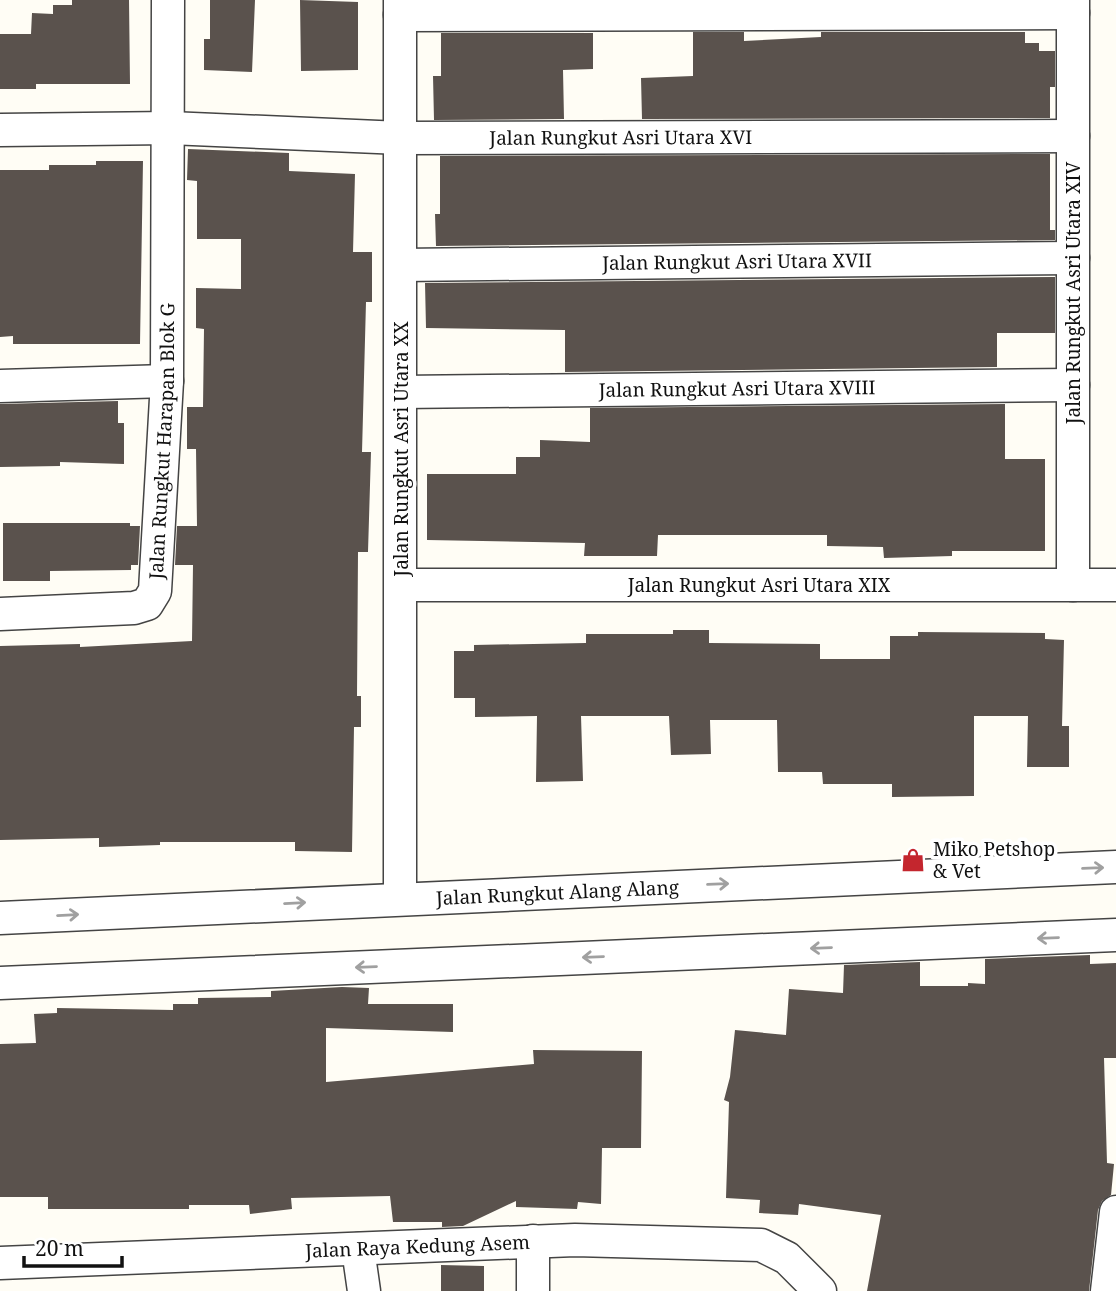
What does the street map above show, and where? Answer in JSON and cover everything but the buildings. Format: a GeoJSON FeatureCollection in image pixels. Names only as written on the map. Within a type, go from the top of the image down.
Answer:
{"type":"FeatureCollection","features":[{"type":"Feature","properties":{"kind":"street","name":"Jalan Rungkut Harapan Blok G"},"geometry":{"type":"LineString","coordinates":[[0,614],[134,608],[147,604],[155,591],[167,381],[170,128],[168,0]]}},
{"type":"Feature","properties":{"kind":"street"},"geometry":{"type":"LineString","coordinates":[[400,8],[1073,7]]}},
{"type":"Feature","properties":{"kind":"street","name":"Jalan Rungkut Asri Utara XIV"},"geometry":{"type":"LineString","coordinates":[[1073,7],[1073,585]]}},
{"type":"Feature","properties":{"kind":"street","name":"Jalan Rungkut Asri Utara XX"},"geometry":{"type":"LineString","coordinates":[[400,8],[400,898]]}},
{"type":"Feature","properties":{"kind":"street","name":"Jalan Rungkut Asri Utara XVI"},"geometry":{"type":"LineString","coordinates":[[0,130],[170,128],[401,138],[1073,136]]}},
{"type":"Feature","properties":{"kind":"street","name":"Jalan Rungkut Asri Utara XVII"},"geometry":{"type":"LineString","coordinates":[[401,265],[1073,258]]}},
{"type":"Feature","properties":{"kind":"street"},"geometry":{"type":"LineString","coordinates":[[0,386],[167,381]]}},
{"type":"Feature","properties":{"kind":"street","name":"Jalan Rungkut Asri Utara XVIII"},"geometry":{"type":"LineString","coordinates":[[401,392],[1073,385]]}},
{"type":"Feature","properties":{"kind":"street","name":"Jalan Rungkut Asri Utara XIX"},"geometry":{"type":"LineString","coordinates":[[402,584],[1116,585]]}},
{"type":"Feature","properties":{"kind":"street","name":"Jalan Rungkut Alang Alang"},"geometry":{"type":"LineString","coordinates":[[0,918],[1116,867]]}},
{"type":"Feature","properties":{"kind":"street"},"geometry":{"type":"LineString","coordinates":[[0,983],[1116,935]]}},
{"type":"Feature","properties":{"kind":"street"},"geometry":{"type":"LineString","coordinates":[[1107,1291],[1116,1212]]}},
{"type":"Feature","properties":{"kind":"street"},"geometry":{"type":"LineString","coordinates":[[533,1241],[533,1291]]}},
{"type":"Feature","properties":{"kind":"street","name":"Jalan Raya Kedung Asem"},"geometry":{"type":"LineString","coordinates":[[0,1265],[533,1241],[761,1245],[787,1258],[820,1291]]}},
{"type":"Feature","properties":{"kind":"street"},"geometry":{"type":"LineString","coordinates":[[358,1249],[364,1291]]}},
{"type":"Feature","properties":{"kind":"street"},"geometry":{"type":"LineString","coordinates":[[0,1265],[1,1291]]}},
{"type":"Feature","properties":{"kind":"place","name":"Miko Petshop & Vet"},"geometry":{"type":"Point","coordinates":[913,860]}}]}
